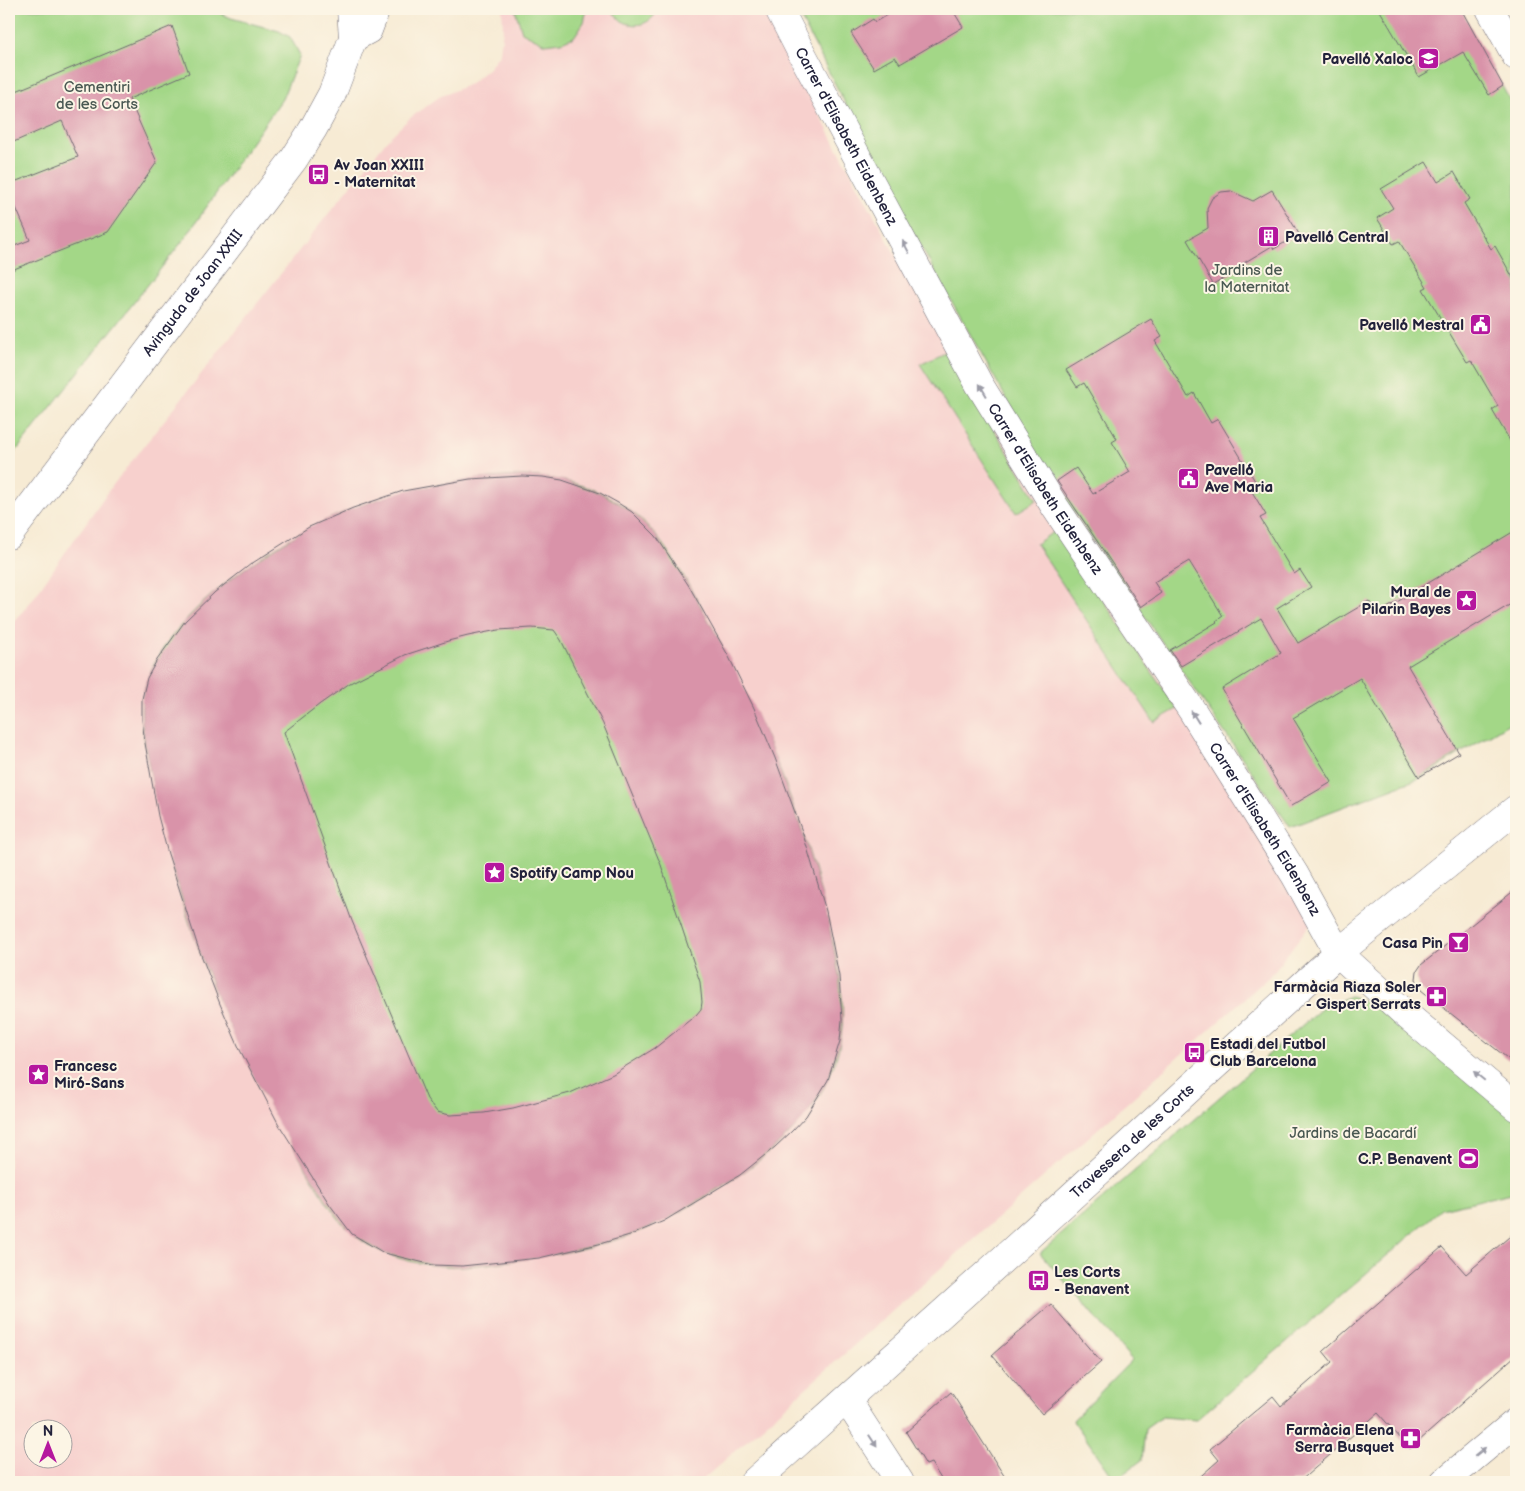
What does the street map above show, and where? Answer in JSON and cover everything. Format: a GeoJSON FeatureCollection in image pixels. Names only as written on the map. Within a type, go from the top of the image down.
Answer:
{"type":"FeatureCollection","features":[{"type":"Feature","properties":{"kind":"street","name":"Avinguda de Joan XXIII"},"geometry":{"type":"LineString","coordinates":[[9,535],[294,159],[332,94],[353,38],[351,9]]}},
{"type":"Feature","properties":{"kind":"street","name":"Avinguda de Joan XXIII"},"geometry":{"type":"LineString","coordinates":[[353,38],[368,30],[376,9]]}},
{"type":"Feature","properties":{"kind":"street","name":"Carrer d'Elisabeth Eidenbenz"},"geometry":{"type":"LineString","coordinates":[[779,9],[979,384],[1054,507],[1203,729],[1295,875],[1338,953],[1396,1006],[1516,1107]]}},
{"type":"Feature","properties":{"kind":"street"},"geometry":{"type":"LineString","coordinates":[[1490,9],[1516,56]]}},
{"type":"Feature","properties":{"kind":"street","name":"Travessera de les Corts"},"geometry":{"type":"LineString","coordinates":[[754,1482],[847,1400],[1338,953],[1516,809]]}},
{"type":"Feature","properties":{"kind":"street"},"geometry":{"type":"LineString","coordinates":[[847,1400],[900,1482]]}},
{"type":"Feature","properties":{"kind":"street"},"geometry":{"type":"LineString","coordinates":[[1444,1482],[1516,1422]]}},
{"type":"Feature","properties":{"kind":"shaded area"},"geometry":{"type":"Polygon","coordinates":[[[502,9],[762,9],[944,344],[1314,919],[1271,975],[700,1482],[9,1482],[9,628],[32,600],[109,490],[387,140],[410,118],[439,97],[470,84],[489,68],[500,53],[503,29],[502,9]]]}},
{"type":"Feature","properties":{"kind":"green space","name":"Cementiri de les Corts"},"geometry":{"type":"Polygon","coordinates":[[[9,9],[211,9],[231,18],[279,31],[290,37],[300,55],[282,99],[185,238],[9,460],[9,9]]]}},
{"type":"Feature","properties":{"kind":"green space"},"geometry":{"type":"Polygon","coordinates":[[[515,9],[587,9],[584,22],[574,37],[561,42],[545,44],[522,32],[515,9]]]}},
{"type":"Feature","properties":{"kind":"green space"},"geometry":{"type":"Polygon","coordinates":[[[611,9],[658,9],[648,21],[635,25],[621,21],[611,9]]]}},
{"type":"Feature","properties":{"kind":"green space","name":"Jardins de la Maternitat"},"geometry":{"type":"Polygon","coordinates":[[[796,9],[1459,9],[1516,111],[1516,719],[1420,778],[1290,827],[1051,478],[907,222],[796,9]]]}},
{"type":"Feature","properties":{"kind":"green space"},"geometry":{"type":"Polygon","coordinates":[[[946,351],[1037,500],[1016,513],[920,364],[946,351]]]}},
{"type":"Feature","properties":{"kind":"green space","name":"Spotify Camp Nou"},"geometry":{"type":"Polygon","coordinates":[[[522,476],[566,481],[593,490],[620,503],[644,522],[655,534],[691,588],[726,653],[763,730],[808,849],[820,890],[838,970],[843,1010],[841,1036],[834,1063],[823,1088],[809,1111],[791,1132],[770,1151],[748,1169],[702,1199],[657,1224],[638,1232],[582,1249],[535,1258],[485,1264],[441,1266],[409,1261],[387,1254],[365,1243],[348,1229],[323,1196],[275,1116],[228,1021],[208,973],[174,873],[145,747],[142,724],[142,700],[144,689],[154,665],[178,628],[221,587],[290,539],[326,520],[362,505],[399,494],[438,485],[479,479],[522,476]]]}},
{"type":"Feature","properties":{"kind":"green space"},"geometry":{"type":"Polygon","coordinates":[[[1056,530],[1177,709],[1154,722],[1036,544],[1056,530]]]}},
{"type":"Feature","properties":{"kind":"green space","name":"Jardins de Bacardí"},"geometry":{"type":"Polygon","coordinates":[[[1350,996],[1377,1005],[1516,1120],[1516,1192],[1441,1209],[1196,1420],[1162,1417],[1145,1429],[1142,1460],[1115,1480],[1073,1420],[1132,1360],[1040,1253],[1321,1009],[1350,996]]]}},
{"type":"Feature","properties":{"kind":"building"},"geometry":{"type":"Polygon","coordinates":[[[897,9],[952,9],[963,27],[900,64],[895,57],[874,69],[851,33],[873,19],[875,22],[897,9]]]}},
{"type":"Feature","properties":{"kind":"building","name":"Pavelló Xaloc"},"geometry":{"type":"Polygon","coordinates":[[[1379,9],[1461,9],[1503,86],[1489,95],[1463,52],[1419,77],[1379,9]]]}},
{"type":"Feature","properties":{"kind":"building"},"geometry":{"type":"Polygon","coordinates":[[[172,26],[189,73],[129,99],[157,162],[108,232],[9,271],[9,248],[30,240],[14,203],[9,206],[9,184],[78,157],[62,121],[9,144],[9,94],[172,26]]]}},
{"type":"Feature","properties":{"kind":"building","name":"Pavelló Mestral"},"geometry":{"type":"Polygon","coordinates":[[[1426,162],[1438,182],[1454,172],[1470,199],[1464,203],[1491,249],[1495,246],[1516,283],[1516,451],[1492,410],[1498,406],[1471,360],[1467,362],[1423,289],[1427,287],[1399,241],[1393,244],[1377,218],[1393,208],[1381,189],[1426,162]]]}},
{"type":"Feature","properties":{"kind":"building","name":"Pavelló Central"},"geometry":{"type":"Polygon","coordinates":[[[1272,190],[1299,234],[1274,249],[1272,246],[1237,267],[1238,270],[1213,284],[1187,240],[1208,228],[1207,208],[1212,198],[1221,192],[1231,191],[1253,201],[1272,190]]]}},
{"type":"Feature","properties":{"kind":"building"},"geometry":{"type":"Polygon","coordinates":[[[1151,319],[1162,337],[1155,341],[1188,397],[1194,393],[1211,423],[1218,419],[1255,481],[1248,485],[1266,515],[1260,518],[1294,574],[1300,570],[1311,587],[1277,608],[1298,643],[1369,601],[1377,614],[1516,530],[1516,601],[1408,666],[1459,753],[1419,777],[1360,678],[1293,718],[1332,782],[1291,806],[1222,689],[1281,653],[1261,618],[1181,666],[1170,650],[1217,622],[1223,616],[1189,561],[1154,582],[1161,593],[1141,607],[1057,481],[1076,468],[1093,494],[1130,472],[1112,442],[1117,439],[1084,383],[1077,387],[1066,370],[1151,319]]]}},
{"type":"Feature","properties":{"kind":"building","name":"Spotify Camp Nou"},"geometry":{"type":"Polygon","coordinates":[[[522,476],[562,480],[600,493],[618,503],[632,512],[656,536],[689,586],[729,657],[754,708],[775,758],[803,834],[826,911],[839,976],[842,1020],[840,1041],[828,1080],[806,1116],[775,1147],[740,1175],[664,1221],[633,1234],[539,1258],[462,1266],[433,1265],[384,1253],[352,1234],[330,1205],[278,1123],[240,1050],[220,1004],[198,947],[168,854],[158,816],[145,743],[142,699],[147,678],[157,660],[185,621],[215,592],[251,564],[309,527],[353,508],[403,491],[470,479],[522,476]],[[532,628],[498,630],[448,641],[405,655],[350,683],[284,732],[352,921],[427,1099],[437,1112],[450,1115],[484,1113],[513,1108],[570,1093],[613,1074],[655,1048],[701,1009],[700,982],[661,865],[603,724],[561,640],[554,630],[532,628]]]}},
{"type":"Feature","properties":{"kind":"building"},"geometry":{"type":"Polygon","coordinates":[[[1516,889],[1516,1065],[1421,990],[1416,979],[1417,971],[1421,965],[1516,889]]]}},
{"type":"Feature","properties":{"kind":"building"},"geometry":{"type":"Polygon","coordinates":[[[1516,1231],[1516,1355],[1410,1449],[1378,1413],[1299,1482],[1194,1482],[1219,1460],[1210,1449],[1273,1396],[1281,1406],[1332,1362],[1323,1351],[1442,1247],[1466,1274],[1516,1231]]]}},
{"type":"Feature","properties":{"kind":"building"},"geometry":{"type":"Polygon","coordinates":[[[1051,1304],[1101,1362],[1042,1414],[992,1355],[1051,1304]]]}},
{"type":"Feature","properties":{"kind":"building"},"geometry":{"type":"Polygon","coordinates":[[[951,1392],[1008,1482],[943,1482],[931,1463],[926,1465],[906,1432],[951,1392]]]}},
{"type":"Feature","properties":{"kind":"place","name":"Pavelló Xaloc"},"geometry":{"type":"Point","coordinates":[1429,59]}},
{"type":"Feature","properties":{"kind":"place","name":"Av Joan XXIII - Maternitat"},"geometry":{"type":"Point","coordinates":[318,174]}},
{"type":"Feature","properties":{"kind":"place","name":"Pavelló Central"},"geometry":{"type":"Point","coordinates":[1269,237]}},
{"type":"Feature","properties":{"kind":"place","name":"Pavelló Mestral"},"geometry":{"type":"Point","coordinates":[1480,325]}},
{"type":"Feature","properties":{"kind":"place","name":"Pavelló Ave Maria"},"geometry":{"type":"Point","coordinates":[1189,479]}},
{"type":"Feature","properties":{"kind":"place","name":"Mural de Pilarin Bayes"},"geometry":{"type":"Point","coordinates":[1467,601]}},
{"type":"Feature","properties":{"kind":"place","name":"Spotify Camp Nou"},"geometry":{"type":"Point","coordinates":[494,873]}},
{"type":"Feature","properties":{"kind":"place","name":"Casa Pin"},"geometry":{"type":"Point","coordinates":[1459,943]}},
{"type":"Feature","properties":{"kind":"place","name":"Farmàcia Riaza Soler - Gispert Serrats"},"geometry":{"type":"Point","coordinates":[1437,996]}},
{"type":"Feature","properties":{"kind":"place","name":"Estadi del Futbol Club Barcelona"},"geometry":{"type":"Point","coordinates":[1194,1053]}},
{"type":"Feature","properties":{"kind":"place","name":"Francesc Miró-Sans"},"geometry":{"type":"Point","coordinates":[38,1075]}},
{"type":"Feature","properties":{"kind":"place","name":"C.P. Benavent"},"geometry":{"type":"Point","coordinates":[1468,1159]}},
{"type":"Feature","properties":{"kind":"place","name":"Les Corts - Benavent"},"geometry":{"type":"Point","coordinates":[1038,1281]}},
{"type":"Feature","properties":{"kind":"place","name":"Farmàcia Elena Serra Busquet"},"geometry":{"type":"Point","coordinates":[1410,1439]}}]}
